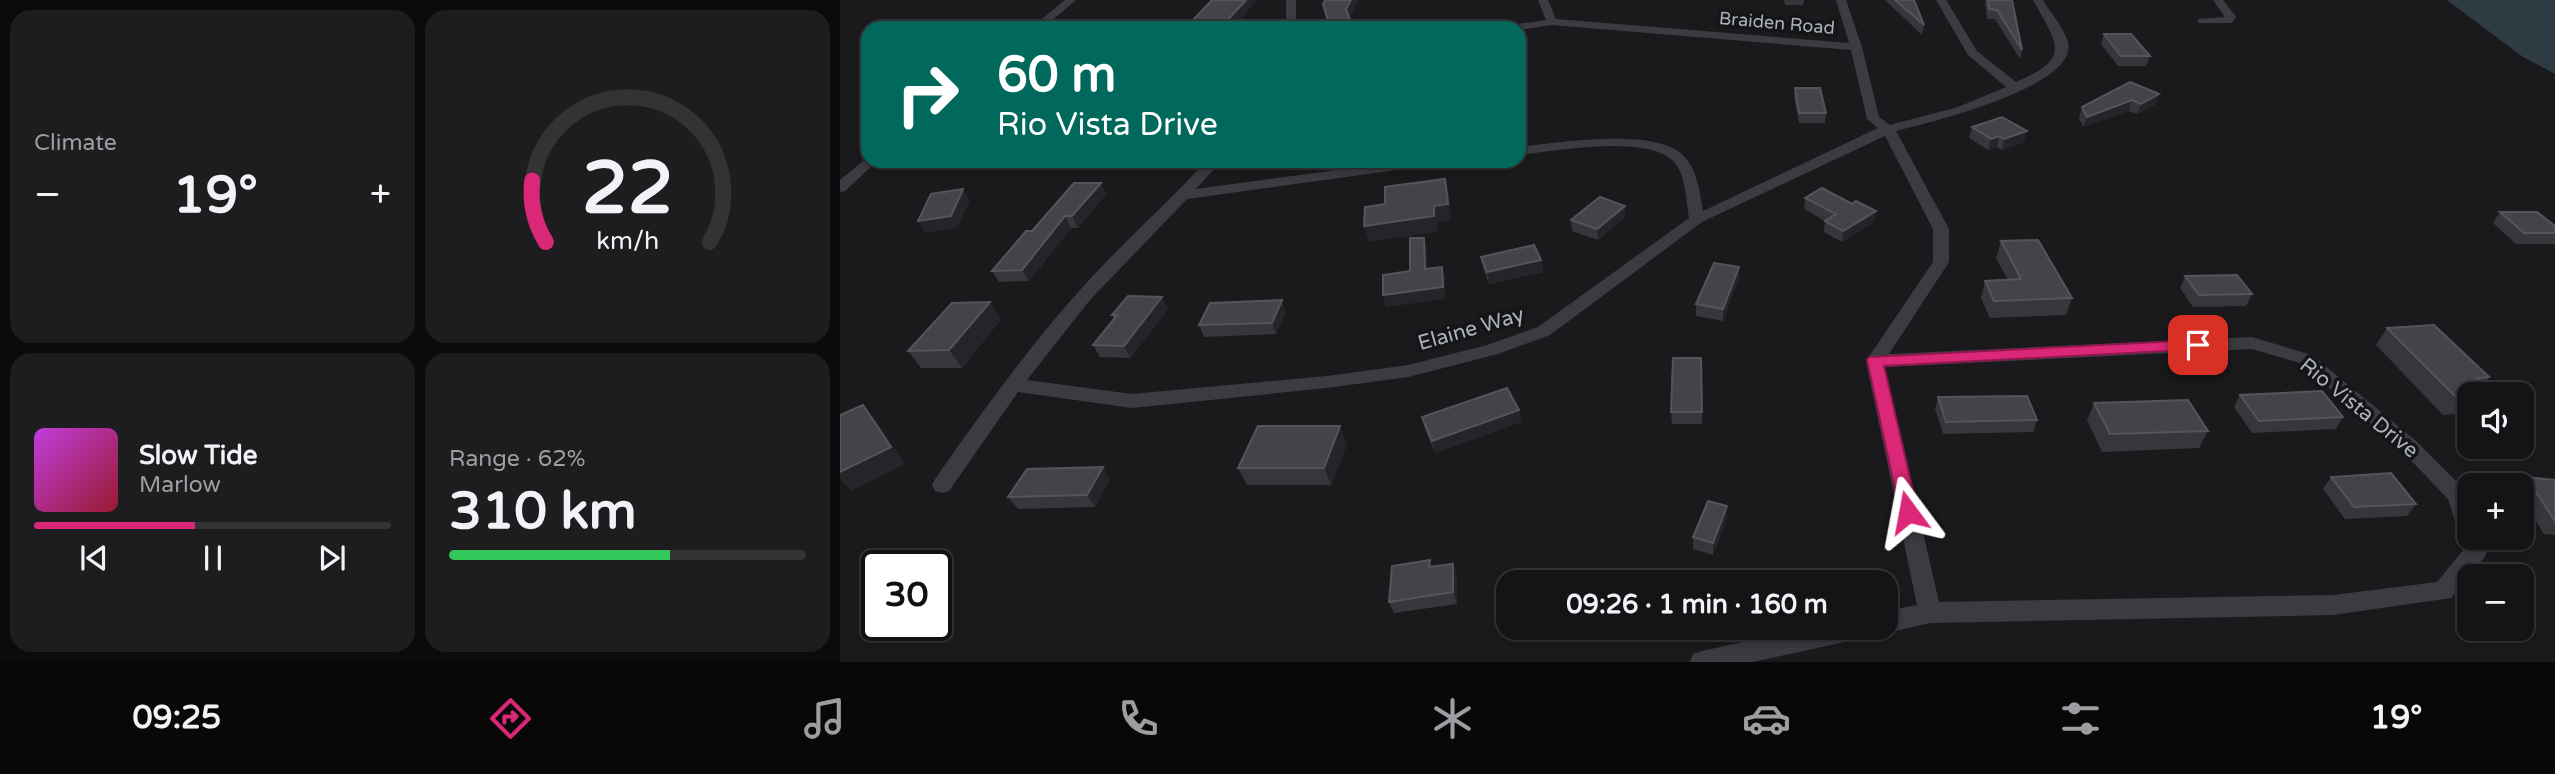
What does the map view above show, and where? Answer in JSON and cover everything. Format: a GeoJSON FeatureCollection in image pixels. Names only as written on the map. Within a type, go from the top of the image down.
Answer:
{"type":"FeatureCollection","features":[{"type":"Feature","properties":{"kind":"street"},"geometry":{"type":"LineString","coordinates":[[1045,21],[1071,0]]}},
{"type":"Feature","properties":{"kind":"street"},"geometry":{"type":"LineString","coordinates":[[1290,21],[1292,0]]}},
{"type":"Feature","properties":{"kind":"street"},"geometry":{"type":"LineString","coordinates":[[1543,0],[1552,22]]}},
{"type":"Feature","properties":{"kind":"street"},"geometry":{"type":"LineString","coordinates":[[1841,0],[1856,47],[1873,120],[1888,130],[1941,229],[1941,262],[1875,360],[1930,613]]}},
{"type":"Feature","properties":{"kind":"street"},"geometry":{"type":"LineString","coordinates":[[1941,0],[1972,53],[2015,88]]}},
{"type":"Feature","properties":{"kind":"street","name":"Elaine Way"},"geometry":{"type":"LineString","coordinates":[[1012,385],[1132,401],[1327,382],[1432,365],[1492,350],[1544,331],[1697,219],[1888,130],[1962,110],[2043,75],[2061,56],[2062,42],[2038,0]]}},
{"type":"Feature","properties":{"kind":"street"},"geometry":{"type":"LineString","coordinates":[[2202,21],[2228,20],[2231,17],[2218,0]]}},
{"type":"Feature","properties":{"kind":"street","name":"Braiden Road"},"geometry":{"type":"LineString","coordinates":[[1526,26],[1552,22],[1856,47]]}},
{"type":"Feature","properties":{"kind":"street"},"geometry":{"type":"LineString","coordinates":[[1526,150],[1609,142],[1654,146],[1677,156],[1690,182],[1697,219]]}},
{"type":"Feature","properties":{"kind":"street"},"geometry":{"type":"LineString","coordinates":[[840,188],[861,168]]}},
{"type":"Feature","properties":{"kind":"street"},"geometry":{"type":"LineString","coordinates":[[943,485],[1012,385],[1085,295],[1185,195],[1208,168]]}},
{"type":"Feature","properties":{"kind":"street"},"geometry":{"type":"LineString","coordinates":[[1185,195],[1382,168]]}},
{"type":"Feature","properties":{"kind":"street","name":"Rio Vista Drive"},"geometry":{"type":"LineString","coordinates":[[1875,360],[2252,343],[2306,359],[2409,446],[2457,495]]}},
{"type":"Feature","properties":{"kind":"street"},"geometry":{"type":"LineString","coordinates":[[1898,620],[1930,613],[2333,605],[2443,591],[2476,550]]}},
{"type":"Feature","properties":{"kind":"street"},"geometry":{"type":"LineString","coordinates":[[1702,662],[1803,640]]}},
{"type":"Feature","properties":{"kind":"shaded area"},"geometry":{"type":"Polygon","coordinates":[[[2447,0],[2555,0],[2555,74],[2523,57],[2447,0]]]}},
{"type":"Feature","properties":{"kind":"building"},"geometry":{"type":"Polygon","coordinates":[[[1212,0],[1246,0],[1227,21],[1192,21],[1212,0]]]}},
{"type":"Feature","properties":{"kind":"building"},"geometry":{"type":"Polygon","coordinates":[[[1325,0],[1351,0],[1346,9],[1350,21],[1328,21],[1323,4],[1325,0]]]}},
{"type":"Feature","properties":{"kind":"building"},"geometry":{"type":"Polygon","coordinates":[[[1895,0],[1914,0],[1924,25],[1895,0]]]}},
{"type":"Feature","properties":{"kind":"building"},"geometry":{"type":"Polygon","coordinates":[[[1988,0],[2012,0],[2022,50],[1997,10],[1989,9],[1988,0]]]}},
{"type":"Feature","properties":{"kind":"building"},"geometry":{"type":"Polygon","coordinates":[[[2104,34],[2131,34],[2150,56],[2121,56],[2104,34]]]}},
{"type":"Feature","properties":{"kind":"building"},"geometry":{"type":"Polygon","coordinates":[[[2130,82],[2159,94],[2141,104],[2132,100],[2087,117],[2082,107],[2130,82]]]}},
{"type":"Feature","properties":{"kind":"building"},"geometry":{"type":"Polygon","coordinates":[[[1795,88],[1820,88],[1826,113],[1799,113],[1795,88]]]}},
{"type":"Feature","properties":{"kind":"building"},"geometry":{"type":"Polygon","coordinates":[[[2002,117],[2027,131],[2004,139],[1999,136],[1991,139],[1972,127],[2002,117]]]}},
{"type":"Feature","properties":{"kind":"building"},"geometry":{"type":"Polygon","coordinates":[[[1445,179],[1448,204],[1434,206],[1434,216],[1364,226],[1365,207],[1385,204],[1385,187],[1445,179]]]}},
{"type":"Feature","properties":{"kind":"building"},"geometry":{"type":"Polygon","coordinates":[[[1074,183],[1101,183],[1072,216],[1065,216],[1022,270],[992,271],[1026,231],[1032,231],[1074,183]]]}},
{"type":"Feature","properties":{"kind":"building"},"geometry":{"type":"Polygon","coordinates":[[[1822,188],[1852,204],[1856,201],[1876,211],[1843,231],[1825,221],[1836,214],[1805,198],[1822,188]]]}},
{"type":"Feature","properties":{"kind":"building"},"geometry":{"type":"Polygon","coordinates":[[[963,189],[951,216],[918,221],[931,194],[963,189]]]}},
{"type":"Feature","properties":{"kind":"building"},"geometry":{"type":"Polygon","coordinates":[[[1600,197],[1625,206],[1597,229],[1571,220],[1600,197]]]}},
{"type":"Feature","properties":{"kind":"building"},"geometry":{"type":"Polygon","coordinates":[[[2500,212],[2537,212],[2555,226],[2555,233],[2524,233],[2500,212]]]}},
{"type":"Feature","properties":{"kind":"building"},"geometry":{"type":"Polygon","coordinates":[[[1410,238],[1424,238],[1425,269],[1442,267],[1443,287],[1383,295],[1383,275],[1410,271],[1410,238]]]}},
{"type":"Feature","properties":{"kind":"building"},"geometry":{"type":"Polygon","coordinates":[[[2038,240],[2072,298],[1994,301],[1985,281],[2021,279],[2001,241],[2038,240]]]}},
{"type":"Feature","properties":{"kind":"building"},"geometry":{"type":"Polygon","coordinates":[[[1534,245],[1541,260],[1487,272],[1481,257],[1534,245]]]}},
{"type":"Feature","properties":{"kind":"building"},"geometry":{"type":"Polygon","coordinates":[[[1714,263],[1739,267],[1723,309],[1696,304],[1714,263]]]}},
{"type":"Feature","properties":{"kind":"building"},"geometry":{"type":"Polygon","coordinates":[[[2237,275],[2252,294],[2199,295],[2185,276],[2237,275]]]}},
{"type":"Feature","properties":{"kind":"building"},"geometry":{"type":"Polygon","coordinates":[[[1128,296],[1162,297],[1124,346],[1093,345],[1117,315],[1112,315],[1128,296]]]}},
{"type":"Feature","properties":{"kind":"building"},"geometry":{"type":"Polygon","coordinates":[[[1282,300],[1272,323],[1199,325],[1210,303],[1282,300]]]}},
{"type":"Feature","properties":{"kind":"building"},"geometry":{"type":"Polygon","coordinates":[[[990,302],[949,350],[908,351],[952,303],[990,302]]]}},
{"type":"Feature","properties":{"kind":"building"},"geometry":{"type":"Polygon","coordinates":[[[2434,325],[2489,377],[2477,378],[2481,382],[2457,382],[2456,397],[2387,328],[2434,325]]]}},
{"type":"Feature","properties":{"kind":"building"},"geometry":{"type":"Polygon","coordinates":[[[1673,358],[1701,358],[1702,412],[1671,412],[1673,358]]]}},
{"type":"Feature","properties":{"kind":"building"},"geometry":{"type":"Polygon","coordinates":[[[1507,388],[1519,410],[1432,441],[1422,417],[1507,388]]]}},
{"type":"Feature","properties":{"kind":"building"},"geometry":{"type":"Polygon","coordinates":[[[2322,391],[2343,417],[2259,421],[2240,395],[2322,391]]]}},
{"type":"Feature","properties":{"kind":"building"},"geometry":{"type":"Polygon","coordinates":[[[2027,396],[2037,420],[1946,422],[1938,397],[2027,396]]]}},
{"type":"Feature","properties":{"kind":"building"},"geometry":{"type":"Polygon","coordinates":[[[2188,400],[2208,431],[2110,434],[2094,403],[2188,400]]]}},
{"type":"Feature","properties":{"kind":"building"},"geometry":{"type":"Polygon","coordinates":[[[863,405],[891,447],[840,472],[840,415],[863,405]]]}},
{"type":"Feature","properties":{"kind":"building"},"geometry":{"type":"Polygon","coordinates":[[[1258,426],[1340,426],[1324,468],[1238,468],[1258,426]]]}},
{"type":"Feature","properties":{"kind":"building"},"geometry":{"type":"Polygon","coordinates":[[[1103,467],[1087,495],[1008,497],[1027,469],[1103,467]]]}},
{"type":"Feature","properties":{"kind":"building"},"geometry":{"type":"Polygon","coordinates":[[[2391,473],[2416,504],[2354,507],[2331,477],[2391,473]]]}},
{"type":"Feature","properties":{"kind":"building"},"geometry":{"type":"Polygon","coordinates":[[[2534,478],[2555,480],[2555,521],[2534,489],[2534,478]]]}},
{"type":"Feature","properties":{"kind":"building"},"geometry":{"type":"Polygon","coordinates":[[[1708,501],[1727,506],[1713,543],[1693,537],[1708,501]]]}},
{"type":"Feature","properties":{"kind":"building"},"geometry":{"type":"Polygon","coordinates":[[[1430,560],[1429,567],[1453,564],[1453,592],[1389,602],[1392,566],[1430,560]]]}},
{"type":"Feature","properties":{"kind":"route"},"geometry":{"type":"LineString","coordinates":[[1908,512],[1875,360],[2198,345]]}}]}
